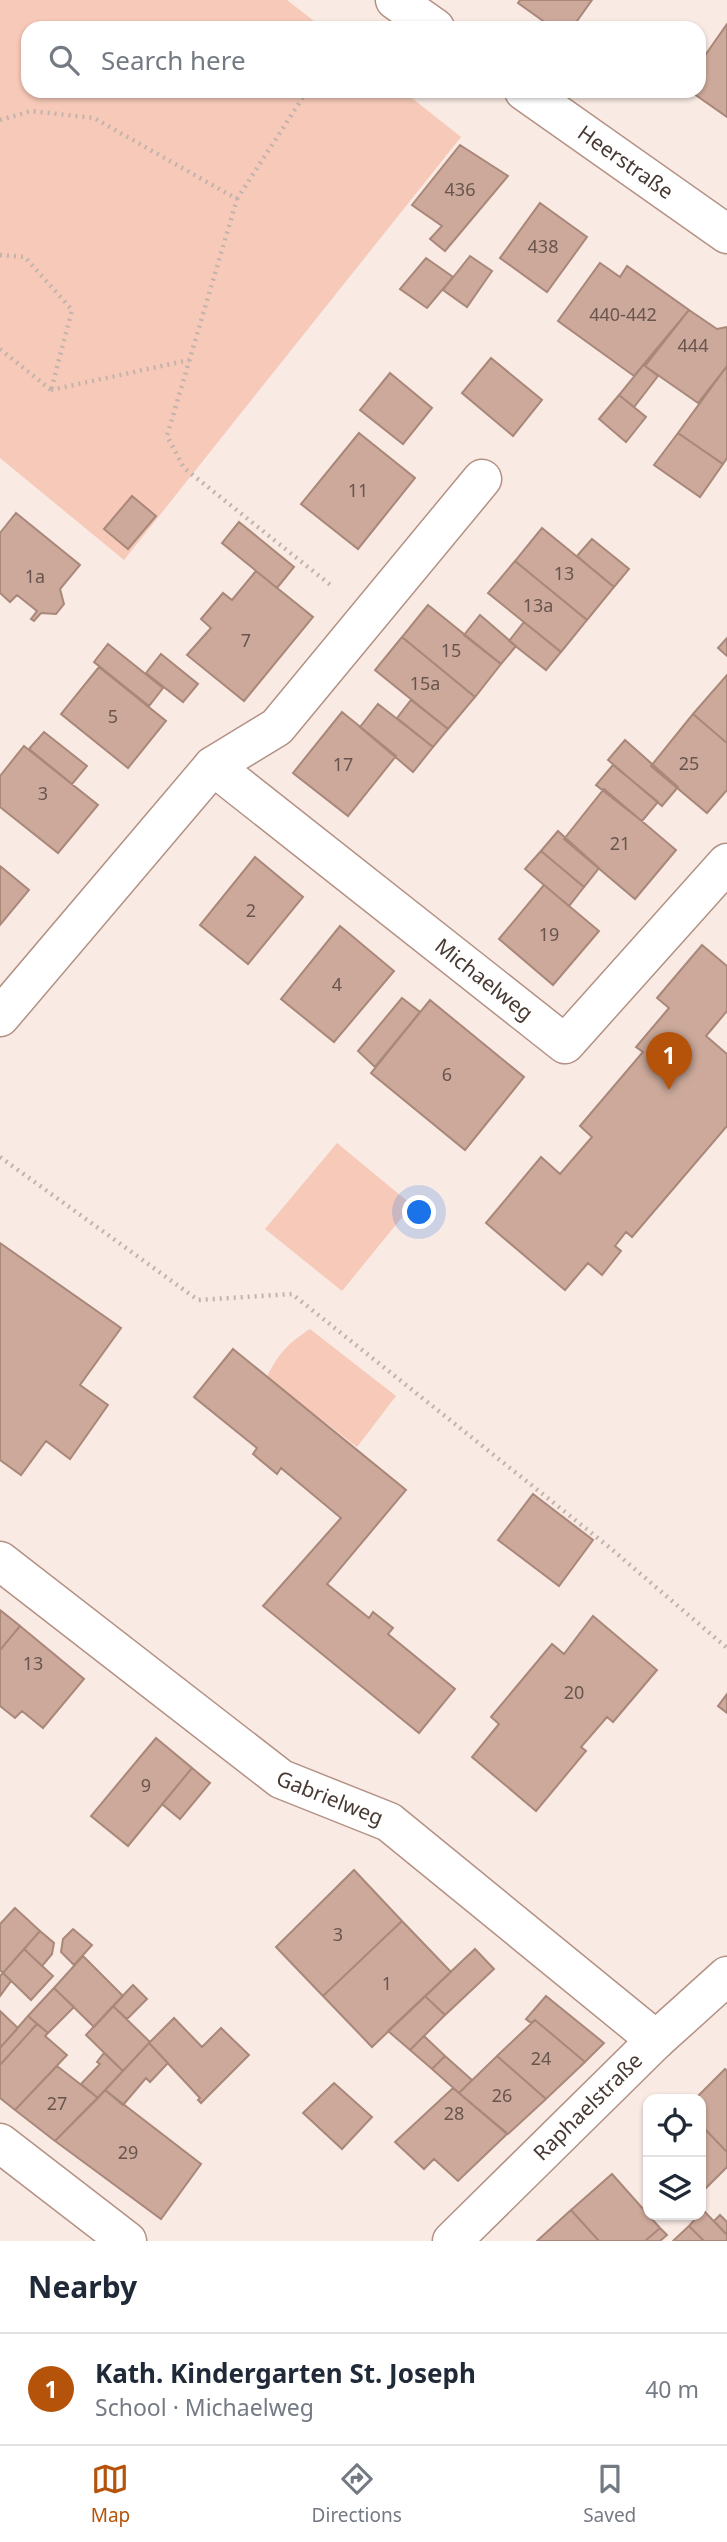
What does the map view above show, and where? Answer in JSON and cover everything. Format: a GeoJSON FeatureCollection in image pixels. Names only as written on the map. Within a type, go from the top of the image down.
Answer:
{"type":"FeatureCollection","features":[{"type":"Feature","properties":{"kind":"street"},"geometry":{"type":"LineString","coordinates":[[395,0],[425,21]]}},
{"type":"Feature","properties":{"kind":"street","name":"Heerstraße"},"geometry":{"type":"LineString","coordinates":[[534,98],[727,234]]}},
{"type":"Feature","properties":{"kind":"street"},"geometry":{"type":"LineString","coordinates":[[0,1017],[213,766],[277,727],[482,479]]}},
{"type":"Feature","properties":{"kind":"street","name":"Michaelweg"},"geometry":{"type":"LineString","coordinates":[[213,766],[565,1044],[727,863]]}},
{"type":"Feature","properties":{"kind":"street","name":"Gabrielweg"},"geometry":{"type":"LineString","coordinates":[[0,1561],[281,1779],[389,1822],[656,2040]]}},
{"type":"Feature","properties":{"kind":"street","name":"Raphaelstraße"},"geometry":{"type":"LineString","coordinates":[[452,2241],[656,2040],[727,1976]]}},
{"type":"Feature","properties":{"kind":"street"},"geometry":{"type":"LineString","coordinates":[[0,2143],[127,2241]]}},
{"type":"Feature","properties":{"kind":"path"},"geometry":{"type":"LineString","coordinates":[[302,98],[237,198],[167,436],[184,468],[369,616]]}},
{"type":"Feature","properties":{"kind":"path"},"geometry":{"type":"LineString","coordinates":[[0,120],[31,111],[94,118],[237,198]]}},
{"type":"Feature","properties":{"kind":"path"},"geometry":{"type":"LineString","coordinates":[[0,255],[25,257],[72,310],[51,390]]}},
{"type":"Feature","properties":{"kind":"path"},"geometry":{"type":"LineString","coordinates":[[0,349],[51,390]]}},
{"type":"Feature","properties":{"kind":"path"},"geometry":{"type":"LineString","coordinates":[[51,390],[189,360]]}},
{"type":"Feature","properties":{"kind":"path"},"geometry":{"type":"LineString","coordinates":[[0,1157],[198,1300],[292,1294],[609,1547],[727,1648]]}},
{"type":"Feature","properties":{"kind":"shaded area"},"geometry":{"type":"Polygon","coordinates":[[[0,0],[287,0],[314,21],[21,21],[21,98],[412,98],[461,137],[124,560],[0,458],[0,0]]]}},
{"type":"Feature","properties":{"kind":"shaded area"},"geometry":{"type":"Polygon","coordinates":[[[337,1143],[412,1205],[342,1291],[265,1229],[337,1143]]]}},
{"type":"Feature","properties":{"kind":"shaded area"},"geometry":{"type":"Polygon","coordinates":[[[310,1329],[396,1396],[357,1447],[267,1377],[284,1350],[310,1329]]]}},
{"type":"Feature","properties":{"kind":"building"},"geometry":{"type":"Polygon","coordinates":[[[520,0],[592,0],[577,21],[543,21],[518,3],[520,0]]]}},
{"type":"Feature","properties":{"kind":"building"},"geometry":{"type":"Polygon","coordinates":[[[727,24],[727,117],[700,98],[706,98],[706,54],[727,24]]]}},
{"type":"Feature","properties":{"kind":"building"},"geometry":{"type":"Polygon","coordinates":[[[460,145],[508,176],[445,251],[430,239],[442,226],[412,205],[460,145]]]}},
{"type":"Feature","properties":{"kind":"building"},"geometry":{"type":"Polygon","coordinates":[[[540,203],[587,237],[547,292],[500,258],[540,203]]]}},
{"type":"Feature","properties":{"kind":"building"},"geometry":{"type":"Polygon","coordinates":[[[470,256],[492,271],[467,307],[443,290],[470,256]]]}},
{"type":"Feature","properties":{"kind":"building"},"geometry":{"type":"Polygon","coordinates":[[[426,258],[453,277],[427,308],[400,289],[426,258]]]}},
{"type":"Feature","properties":{"kind":"building"},"geometry":{"type":"Polygon","coordinates":[[[600,263],[620,277],[627,266],[689,310],[634,376],[558,321],[600,263]]]}},
{"type":"Feature","properties":{"kind":"building"},"geometry":{"type":"Polygon","coordinates":[[[689,310],[717,329],[727,327],[727,366],[698,403],[645,366],[689,310]]]}},
{"type":"Feature","properties":{"kind":"building"},"geometry":{"type":"Polygon","coordinates":[[[491,358],[542,400],[513,436],[462,393],[491,358]]]}},
{"type":"Feature","properties":{"kind":"building"},"geometry":{"type":"Polygon","coordinates":[[[645,363],[645,366],[658,376],[634,407],[619,395],[645,363]]]}},
{"type":"Feature","properties":{"kind":"building"},"geometry":{"type":"Polygon","coordinates":[[[727,366],[727,458],[723,464],[678,433],[727,366]]]}},
{"type":"Feature","properties":{"kind":"building"},"geometry":{"type":"Polygon","coordinates":[[[390,373],[432,408],[403,444],[360,410],[390,373]]]}},
{"type":"Feature","properties":{"kind":"building"},"geometry":{"type":"Polygon","coordinates":[[[619,395],[646,417],[626,442],[599,419],[619,395]]]}},
{"type":"Feature","properties":{"kind":"building"},"geometry":{"type":"Polygon","coordinates":[[[359,433],[415,478],[358,549],[301,504],[359,433]]]}},
{"type":"Feature","properties":{"kind":"building"},"geometry":{"type":"Polygon","coordinates":[[[678,433],[723,464],[700,497],[654,465],[678,433]]]}},
{"type":"Feature","properties":{"kind":"building"},"geometry":{"type":"Polygon","coordinates":[[[132,496],[156,516],[128,549],[104,529],[132,496]]]}},
{"type":"Feature","properties":{"kind":"building"},"geometry":{"type":"Polygon","coordinates":[[[16,513],[80,565],[60,589],[64,604],[56,614],[41,613],[34,621],[31,619],[37,611],[17,595],[10,602],[0,593],[0,533],[16,513]]]}},
{"type":"Feature","properties":{"kind":"building"},"geometry":{"type":"Polygon","coordinates":[[[239,522],[294,567],[277,588],[222,543],[239,522]]]}},
{"type":"Feature","properties":{"kind":"building"},"geometry":{"type":"Polygon","coordinates":[[[542,528],[614,587],[587,620],[515,561],[542,528]]]}},
{"type":"Feature","properties":{"kind":"building"},"geometry":{"type":"Polygon","coordinates":[[[592,539],[629,569],[614,587],[577,556],[592,539]]]}},
{"type":"Feature","properties":{"kind":"building"},"geometry":{"type":"Polygon","coordinates":[[[515,561],[587,620],[561,652],[488,593],[515,561]]]}},
{"type":"Feature","properties":{"kind":"building"},"geometry":{"type":"Polygon","coordinates":[[[256,571],[313,617],[244,701],[187,655],[211,628],[201,619],[223,593],[232,600],[256,571]]]}},
{"type":"Feature","properties":{"kind":"building"},"geometry":{"type":"Polygon","coordinates":[[[428,605],[501,664],[475,697],[402,637],[428,605]]]}},
{"type":"Feature","properties":{"kind":"building"},"geometry":{"type":"Polygon","coordinates":[[[480,615],[516,646],[501,664],[464,635],[480,615]]]}},
{"type":"Feature","properties":{"kind":"building"},"geometry":{"type":"Polygon","coordinates":[[[524,622],[561,652],[546,670],[509,641],[524,622]]]}},
{"type":"Feature","properties":{"kind":"building"},"geometry":{"type":"Polygon","coordinates":[[[402,637],[475,697],[448,729],[375,670],[402,637]]]}},
{"type":"Feature","properties":{"kind":"building"},"geometry":{"type":"Polygon","coordinates":[[[727,638],[727,656],[718,648],[727,638]]]}},
{"type":"Feature","properties":{"kind":"building"},"geometry":{"type":"Polygon","coordinates":[[[108,644],[163,688],[149,706],[94,662],[108,644]]]}},
{"type":"Feature","properties":{"kind":"building"},"geometry":{"type":"Polygon","coordinates":[[[161,654],[198,684],[183,702],[146,673],[161,654]]]}},
{"type":"Feature","properties":{"kind":"building"},"geometry":{"type":"Polygon","coordinates":[[[99,667],[166,721],[128,768],[61,714],[99,667]]]}},
{"type":"Feature","properties":{"kind":"building"},"geometry":{"type":"Polygon","coordinates":[[[727,675],[727,743],[693,714],[727,675]]]}},
{"type":"Feature","properties":{"kind":"building"},"geometry":{"type":"Polygon","coordinates":[[[411,700],[448,729],[433,747],[397,718],[411,700]]]}},
{"type":"Feature","properties":{"kind":"building"},"geometry":{"type":"Polygon","coordinates":[[[378,704],[433,747],[413,772],[360,727],[378,704]]]}},
{"type":"Feature","properties":{"kind":"building"},"geometry":{"type":"Polygon","coordinates":[[[342,712],[396,756],[348,816],[293,773],[342,712]]]}},
{"type":"Feature","properties":{"kind":"building"},"geometry":{"type":"Polygon","coordinates":[[[693,714],[727,743],[727,790],[707,813],[651,766],[693,714]]]}},
{"type":"Feature","properties":{"kind":"building"},"geometry":{"type":"Polygon","coordinates":[[[44,732],[87,766],[72,784],[29,749],[44,732]]]}},
{"type":"Feature","properties":{"kind":"building"},"geometry":{"type":"Polygon","coordinates":[[[625,740],[678,787],[662,806],[608,760],[625,740]]]}},
{"type":"Feature","properties":{"kind":"building"},"geometry":{"type":"Polygon","coordinates":[[[24,746],[98,805],[58,853],[0,807],[0,776],[24,746]]]}},
{"type":"Feature","properties":{"kind":"building"},"geometry":{"type":"Polygon","coordinates":[[[613,765],[658,802],[642,821],[596,785],[613,765]]]}},
{"type":"Feature","properties":{"kind":"building"},"geometry":{"type":"Polygon","coordinates":[[[604,789],[676,850],[635,899],[564,839],[604,789]]]}},
{"type":"Feature","properties":{"kind":"building"},"geometry":{"type":"Polygon","coordinates":[[[558,831],[599,868],[584,887],[541,851],[558,831]]]}},
{"type":"Feature","properties":{"kind":"building"},"geometry":{"type":"Polygon","coordinates":[[[541,851],[584,887],[569,906],[525,869],[541,851]]]}},
{"type":"Feature","properties":{"kind":"building"},"geometry":{"type":"Polygon","coordinates":[[[255,857],[303,897],[248,964],[200,925],[255,857]]]}},
{"type":"Feature","properties":{"kind":"building"},"geometry":{"type":"Polygon","coordinates":[[[0,866],[29,890],[0,925],[0,866]]]}},
{"type":"Feature","properties":{"kind":"building"},"geometry":{"type":"Polygon","coordinates":[[[544,885],[599,931],[553,985],[499,939],[544,885]]]}},
{"type":"Feature","properties":{"kind":"building"},"geometry":{"type":"Polygon","coordinates":[[[340,926],[394,971],[334,1042],[281,999],[340,926]]]}},
{"type":"Feature","properties":{"kind":"building"},"geometry":{"type":"Polygon","coordinates":[[[702,945],[727,966],[727,1011],[706,1036],[727,1054],[727,1126],[632,1237],[626,1232],[615,1246],[621,1251],[602,1275],[588,1263],[565,1290],[486,1223],[541,1157],[560,1174],[592,1137],[580,1126],[643,1052],[636,1047],[669,1008],[657,998],[702,945]]]}},
{"type":"Feature","properties":{"kind":"building"},"geometry":{"type":"Polygon","coordinates":[[[402,998],[420,1012],[375,1067],[358,1051],[402,998]]]}},
{"type":"Feature","properties":{"kind":"building"},"geometry":{"type":"Polygon","coordinates":[[[430,1000],[524,1077],[465,1150],[371,1073],[430,1000]]]}},
{"type":"Feature","properties":{"kind":"building"},"geometry":{"type":"Polygon","coordinates":[[[0,1243],[121,1328],[80,1385],[108,1405],[70,1459],[46,1441],[21,1475],[0,1460],[0,1243]]]}},
{"type":"Feature","properties":{"kind":"building"},"geometry":{"type":"Polygon","coordinates":[[[233,1349],[406,1490],[327,1584],[369,1618],[373,1612],[393,1628],[388,1634],[455,1689],[419,1733],[263,1606],[341,1518],[281,1468],[277,1474],[253,1454],[257,1448],[194,1397],[233,1349]]]}},
{"type":"Feature","properties":{"kind":"building"},"geometry":{"type":"Polygon","coordinates":[[[533,1494],[593,1540],[559,1586],[498,1540],[533,1494]]]}},
{"type":"Feature","properties":{"kind":"building"},"geometry":{"type":"Polygon","coordinates":[[[0,1610],[20,1626],[0,1650],[0,1610]]]}},
{"type":"Feature","properties":{"kind":"building"},"geometry":{"type":"Polygon","coordinates":[[[593,1616],[657,1670],[613,1722],[607,1717],[581,1747],[586,1751],[536,1811],[472,1757],[499,1724],[491,1717],[552,1644],[564,1654],[593,1616]]]}},
{"type":"Feature","properties":{"kind":"building"},"geometry":{"type":"Polygon","coordinates":[[[20,1626],[84,1679],[43,1728],[22,1711],[15,1718],[0,1706],[0,1650],[20,1626]]]}},
{"type":"Feature","properties":{"kind":"building"},"geometry":{"type":"Polygon","coordinates":[[[727,1694],[727,1713],[718,1706],[727,1694]]]}},
{"type":"Feature","properties":{"kind":"building"},"geometry":{"type":"Polygon","coordinates":[[[156,1738],[192,1768],[128,1846],[91,1816],[156,1738]]]}},
{"type":"Feature","properties":{"kind":"building"},"geometry":{"type":"Polygon","coordinates":[[[192,1768],[210,1783],[180,1819],[162,1804],[192,1768]]]}},
{"type":"Feature","properties":{"kind":"building"},"geometry":{"type":"Polygon","coordinates":[[[354,1870],[402,1921],[323,1996],[276,1947],[354,1870]]]}},
{"type":"Feature","properties":{"kind":"building"},"geometry":{"type":"Polygon","coordinates":[[[15,1908],[40,1931],[3,1973],[0,1970],[0,1924],[15,1908]]]}},
{"type":"Feature","properties":{"kind":"building"},"geometry":{"type":"Polygon","coordinates":[[[402,1921],[451,1972],[372,2047],[323,1996],[402,1921]]]}},
{"type":"Feature","properties":{"kind":"building"},"geometry":{"type":"Polygon","coordinates":[[[73,1929],[92,1945],[74,1965],[61,1952],[63,1939],[73,1929]]]}},
{"type":"Feature","properties":{"kind":"building"},"geometry":{"type":"Polygon","coordinates":[[[40,1931],[54,1943],[52,1954],[42,1966],[24,1949],[40,1931]]]}},
{"type":"Feature","properties":{"kind":"building"},"geometry":{"type":"Polygon","coordinates":[[[24,1949],[53,1976],[31,2000],[3,1973],[24,1949]]]}},
{"type":"Feature","properties":{"kind":"building"},"geometry":{"type":"Polygon","coordinates":[[[475,1949],[494,1969],[445,2015],[425,1996],[475,1949]]]}},
{"type":"Feature","properties":{"kind":"building"},"geometry":{"type":"Polygon","coordinates":[[[83,1956],[123,1996],[94,2027],[54,1988],[83,1956]]]}},
{"type":"Feature","properties":{"kind":"building"},"geometry":{"type":"Polygon","coordinates":[[[3,1973],[11,1981],[0,1996],[0,1976],[3,1973]]]}},
{"type":"Feature","properties":{"kind":"building"},"geometry":{"type":"Polygon","coordinates":[[[133,1985],[147,1999],[127,2019],[113,2006],[133,1985]]]}},
{"type":"Feature","properties":{"kind":"building"},"geometry":{"type":"Polygon","coordinates":[[[54,1988],[74,2007],[48,2033],[28,2016],[54,1988]]]}},
{"type":"Feature","properties":{"kind":"building"},"geometry":{"type":"Polygon","coordinates":[[[425,1996],[445,2015],[410,2050],[388,2031],[425,1996]]]}},
{"type":"Feature","properties":{"kind":"building"},"geometry":{"type":"Polygon","coordinates":[[[546,1996],[604,2043],[585,2062],[535,2020],[531,2023],[526,2019],[546,1996]]]}},
{"type":"Feature","properties":{"kind":"building"},"geometry":{"type":"Polygon","coordinates":[[[113,2006],[150,2042],[123,2071],[86,2035],[113,2006]]]}},
{"type":"Feature","properties":{"kind":"building"},"geometry":{"type":"Polygon","coordinates":[[[0,2011],[18,2028],[0,2048],[0,2011]]]}},
{"type":"Feature","properties":{"kind":"building"},"geometry":{"type":"Polygon","coordinates":[[[28,2016],[37,2024],[0,2065],[0,2048],[28,2016]]]}},
{"type":"Feature","properties":{"kind":"building"},"geometry":{"type":"Polygon","coordinates":[[[174,2018],[202,2047],[221,2028],[249,2055],[201,2103],[198,2100],[200,2098],[149,2043],[174,2018]]]}},
{"type":"Feature","properties":{"kind":"building"},"geometry":{"type":"Polygon","coordinates":[[[535,2020],[585,2062],[546,2099],[497,2056],[535,2020]]]}},
{"type":"Feature","properties":{"kind":"building"},"geometry":{"type":"Polygon","coordinates":[[[37,2024],[48,2033],[45,2036],[67,2055],[15,2110],[0,2098],[0,2065],[37,2024]]]}},
{"type":"Feature","properties":{"kind":"building"},"geometry":{"type":"Polygon","coordinates":[[[424,2036],[445,2056],[432,2069],[410,2050],[424,2036]]]}},
{"type":"Feature","properties":{"kind":"building"},"geometry":{"type":"Polygon","coordinates":[[[149,2043],[168,2063],[150,2082],[146,2078],[123,2105],[105,2090],[149,2043]]]}},
{"type":"Feature","properties":{"kind":"building"},"geometry":{"type":"Polygon","coordinates":[[[104,2053],[123,2071],[98,2098],[81,2084],[100,2064],[97,2062],[104,2053]]]}},
{"type":"Feature","properties":{"kind":"building"},"geometry":{"type":"Polygon","coordinates":[[[445,2056],[472,2080],[459,2093],[432,2069],[445,2056]]]}},
{"type":"Feature","properties":{"kind":"building"},"geometry":{"type":"Polygon","coordinates":[[[497,2056],[546,2099],[508,2134],[459,2093],[497,2056]]]}},
{"type":"Feature","properties":{"kind":"building"},"geometry":{"type":"Polygon","coordinates":[[[57,2066],[98,2098],[55,2141],[15,2110],[57,2066]]]}},
{"type":"Feature","properties":{"kind":"building"},"geometry":{"type":"Polygon","coordinates":[[[725,2069],[727,2071],[727,2152],[706,2130],[706,2094],[700,2094],[725,2069]]]}},
{"type":"Feature","properties":{"kind":"building"},"geometry":{"type":"Polygon","coordinates":[[[334,2083],[372,2117],[342,2149],[303,2113],[334,2083]]]}},
{"type":"Feature","properties":{"kind":"building"},"geometry":{"type":"Polygon","coordinates":[[[453,2088],[507,2134],[458,2181],[434,2159],[424,2169],[395,2142],[453,2088]]]}},
{"type":"Feature","properties":{"kind":"building"},"geometry":{"type":"Polygon","coordinates":[[[105,2090],[201,2164],[161,2219],[55,2141],[105,2090]]]}},
{"type":"Feature","properties":{"kind":"building"},"geometry":{"type":"Polygon","coordinates":[[[706,2130],[727,2152],[727,2167],[706,2188],[706,2130]]]}},
{"type":"Feature","properties":{"kind":"building"},"geometry":{"type":"Polygon","coordinates":[[[612,2174],[643,2209],[643,2220],[653,2220],[660,2228],[645,2241],[599,2241],[571,2210],[612,2174]]]}},
{"type":"Feature","properties":{"kind":"building"},"geometry":{"type":"Polygon","coordinates":[[[571,2210],[599,2241],[537,2241],[571,2210]]]}},
{"type":"Feature","properties":{"kind":"building"},"geometry":{"type":"Polygon","coordinates":[[[706,2213],[727,2235],[727,2241],[704,2241],[689,2226],[694,2220],[706,2220],[706,2213]]]}},
{"type":"Feature","properties":{"kind":"building"},"geometry":{"type":"Polygon","coordinates":[[[720,2215],[727,2222],[727,2235],[714,2221],[720,2215]]]}},
{"type":"Feature","properties":{"kind":"building"},"geometry":{"type":"Polygon","coordinates":[[[689,2226],[704,2241],[673,2241],[689,2226]]]}},
{"type":"Feature","properties":{"kind":"building"},"geometry":{"type":"Polygon","coordinates":[[[660,2228],[667,2235],[660,2241],[645,2241],[660,2228]]]}},
{"type":"Feature","properties":{"kind":"place","name":"Kath. Kindergarten St. Joseph"},"geometry":{"type":"Point","coordinates":[669,1090]}}]}
